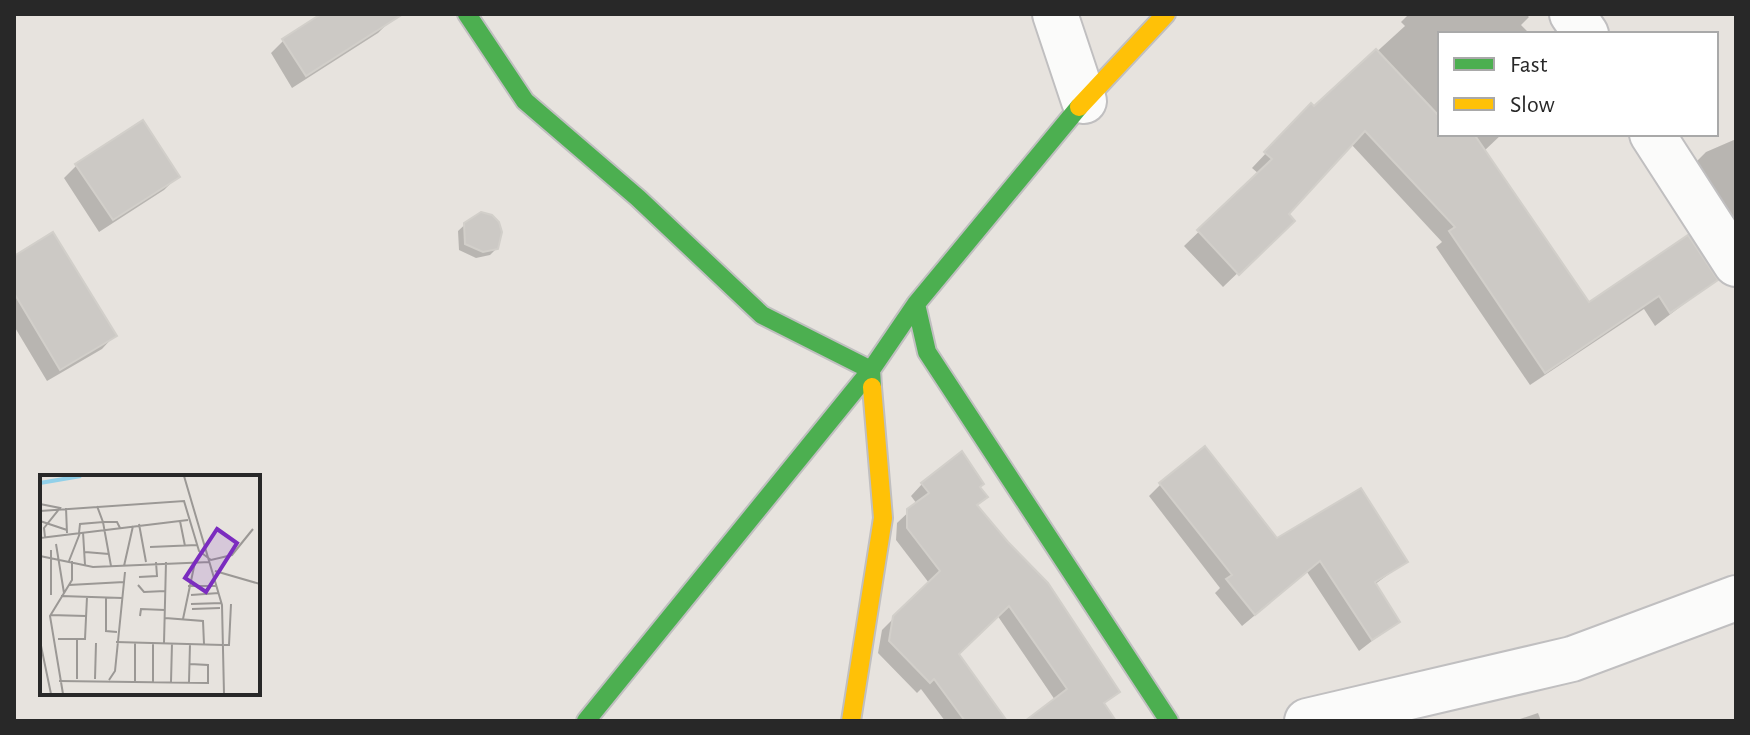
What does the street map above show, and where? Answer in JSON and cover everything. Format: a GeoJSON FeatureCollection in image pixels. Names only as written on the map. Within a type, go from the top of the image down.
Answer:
{"type":"FeatureCollection","features":[{"type":"Feature","properties":{"kind":"street"},"geometry":{"type":"LineString","coordinates":[[467,14],[525,101],[638,198],[762,315],[871,370]]}},
{"type":"Feature","properties":{"kind":"street"},"geometry":{"type":"LineString","coordinates":[[1055,14],[1084,101]]}},
{"type":"Feature","properties":{"kind":"street"},"geometry":{"type":"LineString","coordinates":[[586,721],[871,370],[916,304],[1084,101],[1166,14]]}},
{"type":"Feature","properties":{"kind":"street"},"geometry":{"type":"LineString","coordinates":[[1572,14],[1585,32]]}},
{"type":"Feature","properties":{"kind":"street"},"geometry":{"type":"LineString","coordinates":[[1653,136],[1736,264]]}},
{"type":"Feature","properties":{"kind":"street"},"geometry":{"type":"LineString","coordinates":[[916,304],[927,352],[1169,721]]}},
{"type":"Feature","properties":{"kind":"street"},"geometry":{"type":"LineString","coordinates":[[851,721],[883,518],[871,370]]}},
{"type":"Feature","properties":{"kind":"street"},"geometry":{"type":"LineString","coordinates":[[1307,721],[1572,659],[1736,600]]}},
{"type":"Feature","properties":{"kind":"building"},"geometry":{"type":"Polygon","coordinates":[[[321,14],[403,14],[306,76],[282,39],[321,14]]]}},
{"type":"Feature","properties":{"kind":"building"},"geometry":{"type":"Polygon","coordinates":[[[1376,49],[1438,115],[1438,136],[1475,136],[1589,302],[1688,235],[1718,280],[1670,313],[1659,296],[1545,373],[1449,231],[1455,227],[1365,131],[1289,214],[1295,221],[1239,275],[1197,230],[1272,159],[1264,152],[1311,103],[1314,106],[1376,49]]]}},
{"type":"Feature","properties":{"kind":"building"},"geometry":{"type":"Polygon","coordinates":[[[143,120],[180,177],[113,220],[75,164],[143,120]]]}},
{"type":"Feature","properties":{"kind":"building"},"geometry":{"type":"Polygon","coordinates":[[[481,212],[492,215],[499,222],[502,232],[498,249],[483,252],[465,244],[464,223],[481,212]]]}},
{"type":"Feature","properties":{"kind":"building"},"geometry":{"type":"Polygon","coordinates":[[[53,232],[117,336],[60,370],[14,293],[14,256],[53,232]]]}},
{"type":"Feature","properties":{"kind":"building"},"geometry":{"type":"Polygon","coordinates":[[[1205,446],[1277,538],[1361,488],[1408,562],[1375,582],[1400,622],[1372,640],[1320,561],[1255,615],[1226,579],[1232,575],[1159,483],[1205,446]]]}},
{"type":"Feature","properties":{"kind":"building"},"geometry":{"type":"Polygon","coordinates":[[[962,451],[984,484],[980,487],[988,497],[977,505],[1048,583],[1120,692],[1104,703],[1116,721],[1025,721],[1067,689],[1009,606],[959,654],[1007,721],[965,721],[934,679],[930,683],[889,641],[893,616],[940,571],[907,528],[907,509],[929,493],[921,483],[962,451]]]}},
{"type":"Feature","properties":{"kind":"traffic: fast"},"geometry":{"type":"LineString","coordinates":[[467,14],[525,101],[638,198],[762,315],[871,370],[872,387]]}},
{"type":"Feature","properties":{"kind":"traffic: fast"},"geometry":{"type":"LineString","coordinates":[[586,721],[871,370],[916,304],[1079,107]]}},
{"type":"Feature","properties":{"kind":"traffic: fast"},"geometry":{"type":"LineString","coordinates":[[916,304],[927,352],[1169,721]]}},
{"type":"Feature","properties":{"kind":"traffic: slow"},"geometry":{"type":"LineString","coordinates":[[1079,107],[1166,14]]}},
{"type":"Feature","properties":{"kind":"traffic: slow"},"geometry":{"type":"LineString","coordinates":[[851,721],[883,518],[872,387]]}}]}
